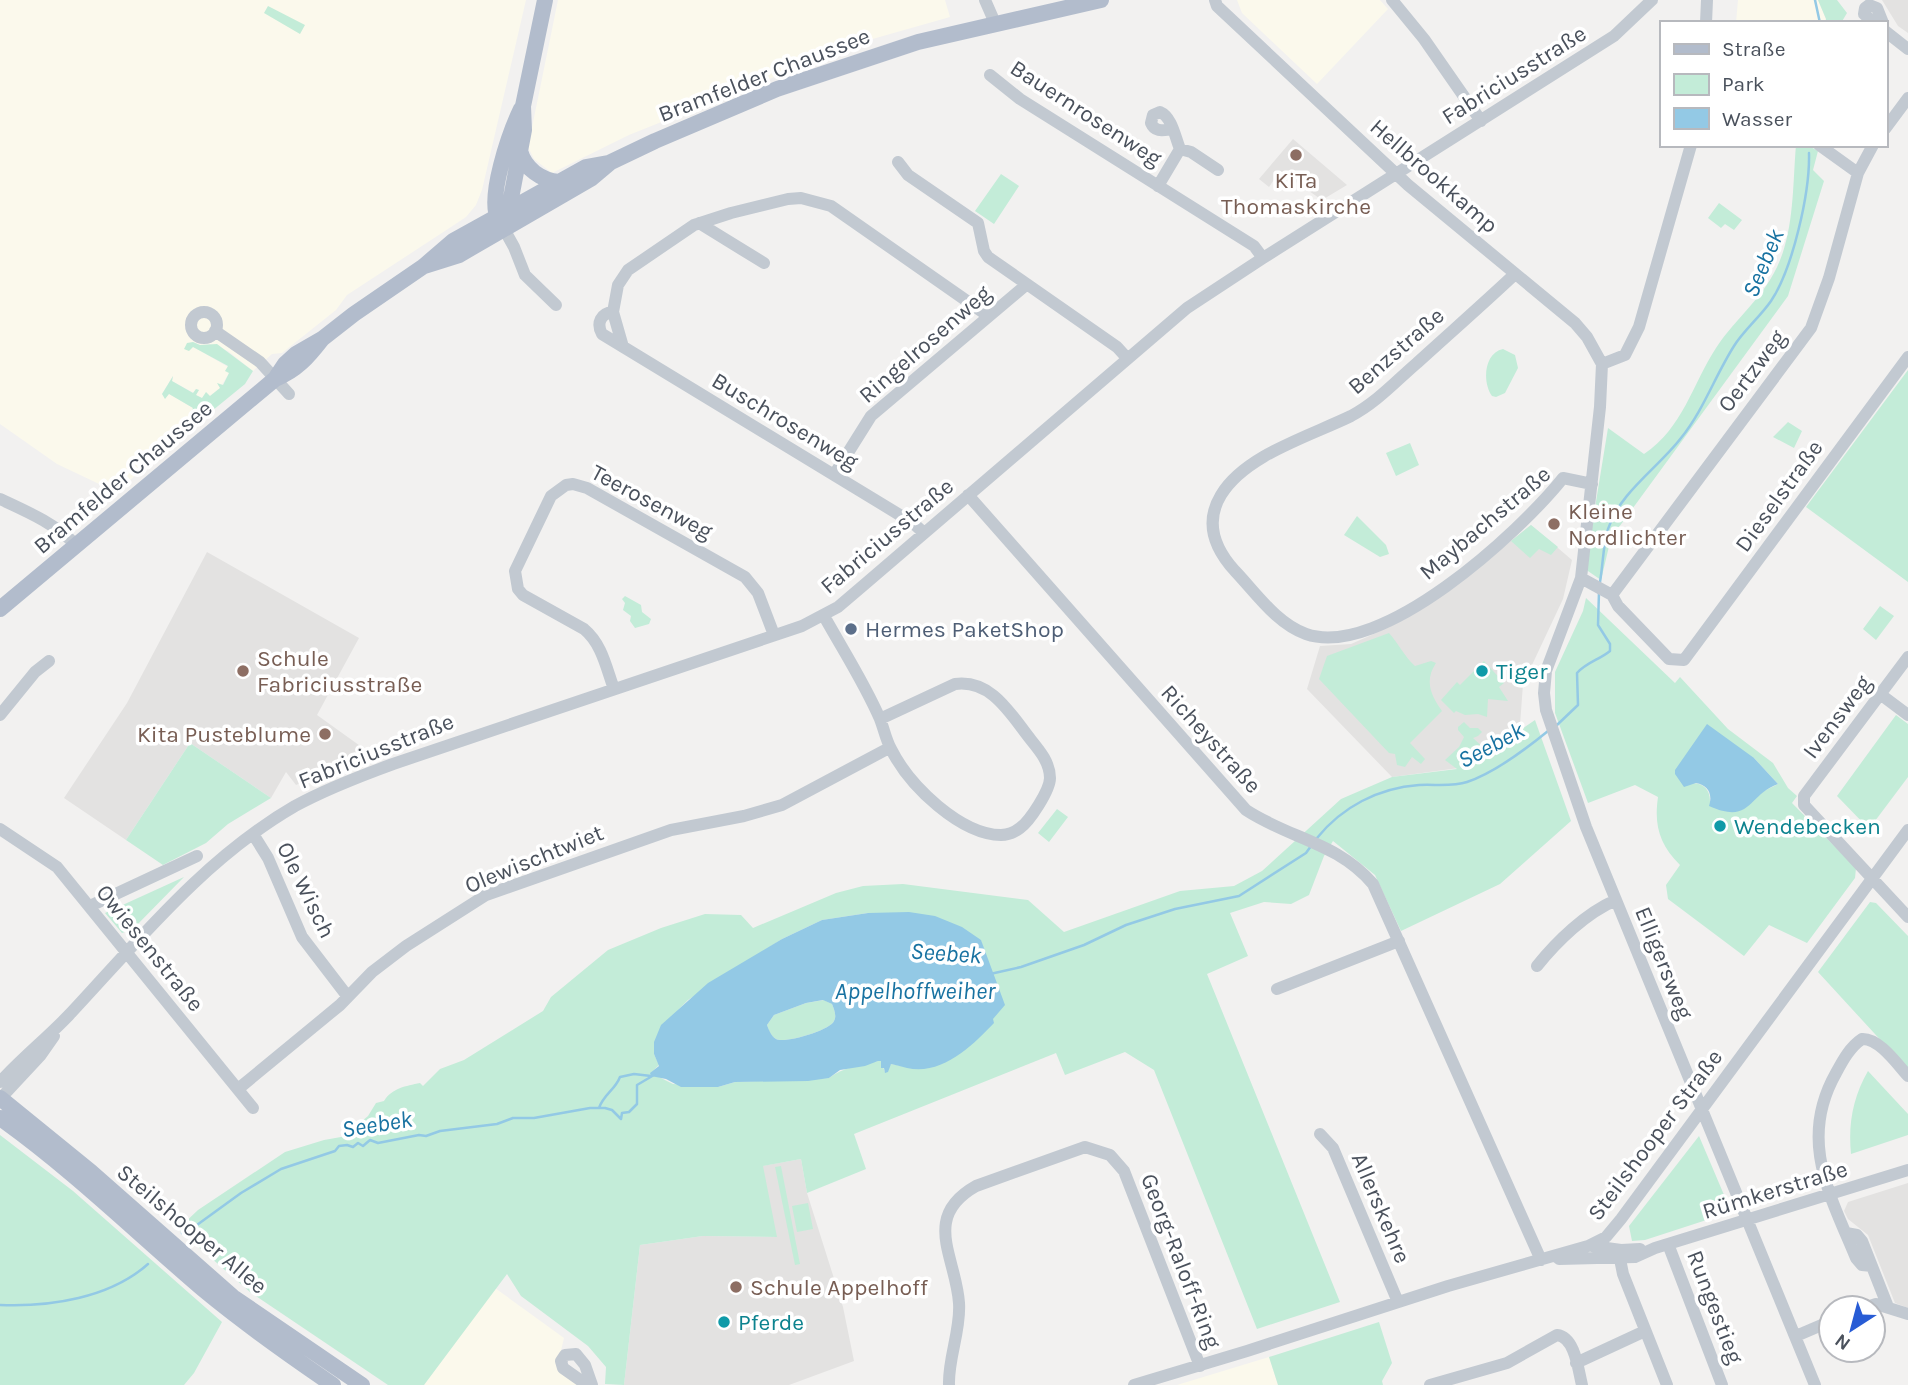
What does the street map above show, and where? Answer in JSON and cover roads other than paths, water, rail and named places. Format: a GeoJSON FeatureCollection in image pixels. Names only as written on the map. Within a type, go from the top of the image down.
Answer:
{"type":"FeatureCollection","features":[{"type":"Feature","properties":{"kind":"main road"},"geometry":{"type":"LineString","coordinates":[[503,218],[520,151],[524,130],[523,106],[545,0]]}},
{"type":"Feature","properties":{"kind":"main road","name":"Bramfelder Chaussee"},"geometry":{"type":"LineString","coordinates":[[0,609],[275,379],[292,372],[303,363],[323,339],[354,314],[424,265],[459,256],[503,218],[559,181],[586,167],[611,162],[777,89],[918,42],[1101,0]]}},
{"type":"Feature","properties":{"kind":"main road"},"geometry":{"type":"LineString","coordinates":[[503,218],[495,205],[498,180],[513,126],[523,106]]}},
{"type":"Feature","properties":{"kind":"main road"},"geometry":{"type":"LineString","coordinates":[[520,151],[529,169],[547,180],[559,181]]}},
{"type":"Feature","properties":{"kind":"main road","name":"Bramfelder Chaussee"},"geometry":{"type":"LineString","coordinates":[[503,218],[592,178],[611,162]]}},
{"type":"Feature","properties":{"kind":"main road","name":"Steilshooper Allee"},"geometry":{"type":"LineString","coordinates":[[0,1098],[91,1172],[230,1310],[334,1385]]}},
{"type":"Feature","properties":{"kind":"main road","name":"Steilshooper Allee"},"geometry":{"type":"LineString","coordinates":[[0,1118],[166,1248],[354,1382]]}},
{"type":"Feature","properties":{"kind":"street"},"geometry":{"type":"LineString","coordinates":[[985,0],[995,23]]}},
{"type":"Feature","properties":{"kind":"street","name":"Hellbrookkamp"},"geometry":{"type":"LineString","coordinates":[[1215,0],[1217,6],[1397,174],[1575,323],[1587,337],[1602,364]]}},
{"type":"Feature","properties":{"kind":"street"},"geometry":{"type":"LineString","coordinates":[[1229,0],[1234,20]]}},
{"type":"Feature","properties":{"kind":"street"},"geometry":{"type":"LineString","coordinates":[[1392,0],[1424,39],[1481,121]]}},
{"type":"Feature","properties":{"kind":"street","name":"Fabriciusstraße"},"geometry":{"type":"LineString","coordinates":[[0,1082],[40,1040],[66,1018],[125,953],[197,881],[253,834],[296,806],[341,784],[501,726],[824,616],[838,607],[1127,358],[1196,302],[1614,36],[1652,0]]}},
{"type":"Feature","properties":{"kind":"street"},"geometry":{"type":"LineString","coordinates":[[1706,21],[1707,0]]}},
{"type":"Feature","properties":{"kind":"street"},"geometry":{"type":"LineString","coordinates":[[1872,21],[1864,13],[1869,5],[1877,8],[1882,21]]}},
{"type":"Feature","properties":{"kind":"street"},"geometry":{"type":"LineString","coordinates":[[1887,31],[1908,49]]}},
{"type":"Feature","properties":{"kind":"street","name":"Bauernrosenweg"},"geometry":{"type":"LineString","coordinates":[[990,75],[1020,99],[1254,246],[1263,258]]}},
{"type":"Feature","properties":{"kind":"street"},"geometry":{"type":"LineString","coordinates":[[1887,126],[1908,98]]}},
{"type":"Feature","properties":{"kind":"street","name":"Bauernrosenweg"},"geometry":{"type":"LineString","coordinates":[[1158,186],[1180,149],[1173,129]]}},
{"type":"Feature","properties":{"kind":"street"},"geometry":{"type":"LineString","coordinates":[[1602,364],[1625,355],[1639,327],[1690,147]]}},
{"type":"Feature","properties":{"kind":"street"},"geometry":{"type":"LineString","coordinates":[[1822,147],[1858,173]]}},
{"type":"Feature","properties":{"kind":"street","name":"Oertzweg"},"geometry":{"type":"LineString","coordinates":[[1604,590],[1811,328],[1829,278],[1858,173],[1872,147]]}},
{"type":"Feature","properties":{"kind":"street"},"geometry":{"type":"LineString","coordinates":[[1180,149],[1191,152],[1218,170]]}},
{"type":"Feature","properties":{"kind":"street"},"geometry":{"type":"LineString","coordinates":[[898,162],[908,175],[978,223],[984,251],[1026,285],[1116,347],[1127,358]]}},
{"type":"Feature","properties":{"kind":"street","name":"Buschrosenweg"},"geometry":{"type":"LineString","coordinates":[[924,533],[913,523],[602,334],[599,328],[602,316],[613,312],[618,285],[628,270],[654,250],[699,223],[788,199],[801,198],[831,206],[988,315]]}},
{"type":"Feature","properties":{"kind":"street"},"geometry":{"type":"LineString","coordinates":[[503,218],[524,275],[556,305]]}},
{"type":"Feature","properties":{"kind":"street"},"geometry":{"type":"LineString","coordinates":[[699,223],[764,263]]}},
{"type":"Feature","properties":{"kind":"street","name":"Benzstraße"},"geometry":{"type":"LineString","coordinates":[[1224,490],[1254,462],[1355,414],[1382,394],[1515,274]]}},
{"type":"Feature","properties":{"kind":"street","name":"Ringelrosenweg"},"geometry":{"type":"LineString","coordinates":[[834,475],[871,416],[1026,285]]}},
{"type":"Feature","properties":{"kind":"street"},"geometry":{"type":"LineString","coordinates":[[215,331],[260,362],[289,394]]}},
{"type":"Feature","properties":{"kind":"street","name":"Dieselstraße"},"geometry":{"type":"LineString","coordinates":[[1604,590],[1669,659],[1684,660],[1908,357]]}},
{"type":"Feature","properties":{"kind":"street","name":"Elligersweg"},"geometry":{"type":"LineString","coordinates":[[1602,364],[1581,578],[1546,671],[1544,693],[1547,715],[1616,900],[1815,1385]]}},
{"type":"Feature","properties":{"kind":"street","name":"Maybachstraße"},"geometry":{"type":"LineString","coordinates":[[1224,490],[1215,508],[1212,526],[1217,547],[1226,562],[1283,622],[1308,635],[1332,638],[1351,635],[1388,621],[1462,576],[1538,509],[1563,478],[1592,484]]}},
{"type":"Feature","properties":{"kind":"street","name":"Teerosenweg"},"geometry":{"type":"LineString","coordinates":[[614,689],[598,644],[592,636],[523,595],[515,580],[517,564],[551,496],[566,485],[587,488],[745,577],[758,593],[774,635]]}},
{"type":"Feature","properties":{"kind":"street","name":"Richeystraße"},"geometry":{"type":"LineString","coordinates":[[968,495],[1239,803],[1260,820],[1318,844],[1352,862],[1373,884],[1541,1260]]}},
{"type":"Feature","properties":{"kind":"street"},"geometry":{"type":"LineString","coordinates":[[0,499],[45,520],[62,531],[76,545]]}},
{"type":"Feature","properties":{"kind":"street"},"geometry":{"type":"LineString","coordinates":[[1581,578],[1604,590]]}},
{"type":"Feature","properties":{"kind":"street"},"geometry":{"type":"LineString","coordinates":[[824,616],[880,719],[889,747],[928,798],[955,818],[987,833],[1005,835],[1021,828],[1048,787],[1050,779],[1046,762],[1038,749],[999,700],[987,689],[975,684],[954,684],[880,719]]}},
{"type":"Feature","properties":{"kind":"street","name":"Ivensweg"},"geometry":{"type":"LineString","coordinates":[[1872,878],[1804,805],[1804,796],[1906,659]]}},
{"type":"Feature","properties":{"kind":"street"},"geometry":{"type":"LineString","coordinates":[[0,715],[35,672],[49,660]]}},
{"type":"Feature","properties":{"kind":"street"},"geometry":{"type":"LineString","coordinates":[[1881,694],[1908,715]]}},
{"type":"Feature","properties":{"kind":"street","name":"Olewischtwiet"},"geometry":{"type":"LineString","coordinates":[[238,1089],[348,997],[372,972],[406,946],[486,895],[671,830],[744,816],[782,805],[889,747]]}},
{"type":"Feature","properties":{"kind":"street","name":"Owiesenstraße"},"geometry":{"type":"LineString","coordinates":[[0,829],[57,867],[253,1108]]}},
{"type":"Feature","properties":{"kind":"street","name":"Steilshooper Straße"},"geometry":{"type":"LineString","coordinates":[[1134,1385],[1170,1380],[1200,1366],[1398,1302],[1588,1246],[1606,1237],[1908,830]]}},
{"type":"Feature","properties":{"kind":"street","name":"Ole Wisch"},"geometry":{"type":"LineString","coordinates":[[253,834],[268,858],[302,937],[348,997]]}},
{"type":"Feature","properties":{"kind":"street"},"geometry":{"type":"LineString","coordinates":[[90,906],[197,856]]}},
{"type":"Feature","properties":{"kind":"street"},"geometry":{"type":"LineString","coordinates":[[1872,878],[1908,917]]}},
{"type":"Feature","properties":{"kind":"street"},"geometry":{"type":"LineString","coordinates":[[1537,967],[1547,954],[1589,916],[1600,907],[1616,900]]}},
{"type":"Feature","properties":{"kind":"street"},"geometry":{"type":"LineString","coordinates":[[1277,989],[1399,941]]}},
{"type":"Feature","properties":{"kind":"street","name":"Fabriciusstraße"},"geometry":{"type":"LineString","coordinates":[[0,1098],[40,1056],[66,1018]]}},
{"type":"Feature","properties":{"kind":"street"},"geometry":{"type":"LineString","coordinates":[[1908,1076],[1872,1040],[1862,1039],[1847,1054],[1829,1086],[1819,1128],[1822,1172],[1846,1233],[1859,1237],[1888,1307],[1908,1314]]}},
{"type":"Feature","properties":{"kind":"street","name":"Allerskehre"},"geometry":{"type":"LineString","coordinates":[[1320,1134],[1333,1148],[1398,1302]]}},
{"type":"Feature","properties":{"kind":"street","name":"Georg-Raloff-Ring"},"geometry":{"type":"LineString","coordinates":[[949,1385],[959,1307],[944,1233],[950,1210],[962,1194],[976,1186],[1085,1147],[1110,1155],[1124,1171],[1200,1366]]}},
{"type":"Feature","properties":{"kind":"street","name":"Rümkerstraße"},"geometry":{"type":"LineString","coordinates":[[1541,1260],[1635,1257],[1655,1248],[1908,1170]]}},
{"type":"Feature","properties":{"kind":"street","name":"Rungestieg"},"geometry":{"type":"LineString","coordinates":[[1668,1244],[1722,1385]]}},
{"type":"Feature","properties":{"kind":"street","name":"Rümkerstraße"},"geometry":{"type":"LineString","coordinates":[[1588,1246],[1622,1250],[1655,1248]]}},
{"type":"Feature","properties":{"kind":"street"},"geometry":{"type":"LineString","coordinates":[[1620,1258],[1623,1274],[1667,1385]]}},
{"type":"Feature","properties":{"kind":"street"},"geometry":{"type":"LineString","coordinates":[[1796,1336],[1817,1327]]}},
{"type":"Feature","properties":{"kind":"street"},"geometry":{"type":"LineString","coordinates":[[1576,1363],[1645,1331]]}},
{"type":"Feature","properties":{"kind":"street"},"geometry":{"type":"LineString","coordinates":[[1430,1385],[1507,1363],[1554,1336],[1564,1336],[1570,1341],[1582,1385]]}},
{"type":"Feature","properties":{"kind":"street"},"geometry":{"type":"LineString","coordinates":[[334,1385],[341,1378],[354,1382]]}},
{"type":"Feature","properties":{"kind":"water"},"geometry":{"type":"Polygon","coordinates":[[[1707,724],[1754,758],[1778,784],[1742,810],[1734,812],[1709,806],[1710,794],[1704,786],[1696,783],[1684,787],[1675,770],[1707,724]]]}},
{"type":"Feature","properties":{"kind":"water","name":"Appelhoffweiher"},"geometry":{"type":"Polygon","coordinates":[[[909,912],[935,916],[962,927],[981,940],[1005,1005],[993,1019],[994,1023],[956,1057],[920,1069],[891,1064],[885,1073],[884,1068],[881,1068],[881,1061],[878,1061],[840,1070],[829,1078],[808,1081],[735,1082],[718,1087],[681,1087],[666,1079],[651,1076],[650,1073],[659,1066],[654,1054],[654,1042],[661,1025],[708,983],[782,939],[822,920],[868,913],[909,912]],[[823,1000],[806,1003],[774,1015],[767,1025],[771,1035],[776,1039],[788,1040],[831,1025],[835,1015],[832,1004],[823,1000]]]}},
{"type":"Feature","properties":{"kind":"waterway","name":"Seebek"},"geometry":{"type":"LineString","coordinates":[[1815,0],[1820,21]]}},
{"type":"Feature","properties":{"kind":"waterway","name":"Seebek"},"geometry":{"type":"LineString","coordinates":[[1600,582],[1606,535],[1621,503],[1689,428],[1734,346],[1767,307],[1779,287],[1799,229],[1807,188],[1809,153]]}},
{"type":"Feature","properties":{"kind":"waterway","name":"Seebek"},"geometry":{"type":"LineString","coordinates":[[1557,725],[1578,705],[1577,673],[1610,651],[1610,644],[1598,625],[1599,592]]}},
{"type":"Feature","properties":{"kind":"waterway","name":"Seebek"},"geometry":{"type":"LineString","coordinates":[[1317,838],[1338,817],[1362,801],[1404,787],[1467,782],[1499,767],[1548,731]]}},
{"type":"Feature","properties":{"kind":"waterway","name":"Seebek"},"geometry":{"type":"LineString","coordinates":[[990,974],[1021,967],[1084,945],[1126,925],[1175,909],[1239,896],[1306,853],[1311,846]]}},
{"type":"Feature","properties":{"kind":"waterway","name":"Seebek"},"geometry":{"type":"LineString","coordinates":[[599,1108],[620,1077],[634,1074],[651,1076]]}},
{"type":"Feature","properties":{"kind":"waterway","name":"Seebek"},"geometry":{"type":"LineString","coordinates":[[182,1233],[281,1169],[335,1151],[339,1146],[353,1147],[358,1143],[363,1146],[370,1140],[378,1143],[497,1124],[513,1118],[534,1118],[590,1108],[612,1110],[621,1119],[622,1113],[629,1112],[637,1104],[637,1085],[654,1075]]}},
{"type":"Feature","properties":{"kind":"waterway","name":"Seebek"},"geometry":{"type":"LineString","coordinates":[[0,1305],[39,1304],[78,1298],[116,1285],[148,1264]]}},
{"type":"Feature","properties":{"kind":"place","name":"KiTa Thomaskirche"},"geometry":{"type":"Point","coordinates":[1296,155]}},
{"type":"Feature","properties":{"kind":"place","name":"Kleine Nordlichter"},"geometry":{"type":"Point","coordinates":[1554,524]}},
{"type":"Feature","properties":{"kind":"place","name":"Hermes PaketShop"},"geometry":{"type":"Point","coordinates":[851,629]}},
{"type":"Feature","properties":{"kind":"place","name":"Schule Fabriciusstraße"},"geometry":{"type":"Point","coordinates":[243,671]}},
{"type":"Feature","properties":{"kind":"place","name":"Tiger"},"geometry":{"type":"Point","coordinates":[1482,671]}},
{"type":"Feature","properties":{"kind":"place","name":"Kita Pusteblume"},"geometry":{"type":"Point","coordinates":[325,734]}},
{"type":"Feature","properties":{"kind":"place","name":"Wendebecken"},"geometry":{"type":"Point","coordinates":[1720,826]}},
{"type":"Feature","properties":{"kind":"place","name":"Schule Appelhoff"},"geometry":{"type":"Point","coordinates":[736,1287]}},
{"type":"Feature","properties":{"kind":"place","name":"Pferde"},"geometry":{"type":"Point","coordinates":[724,1322]}}]}
